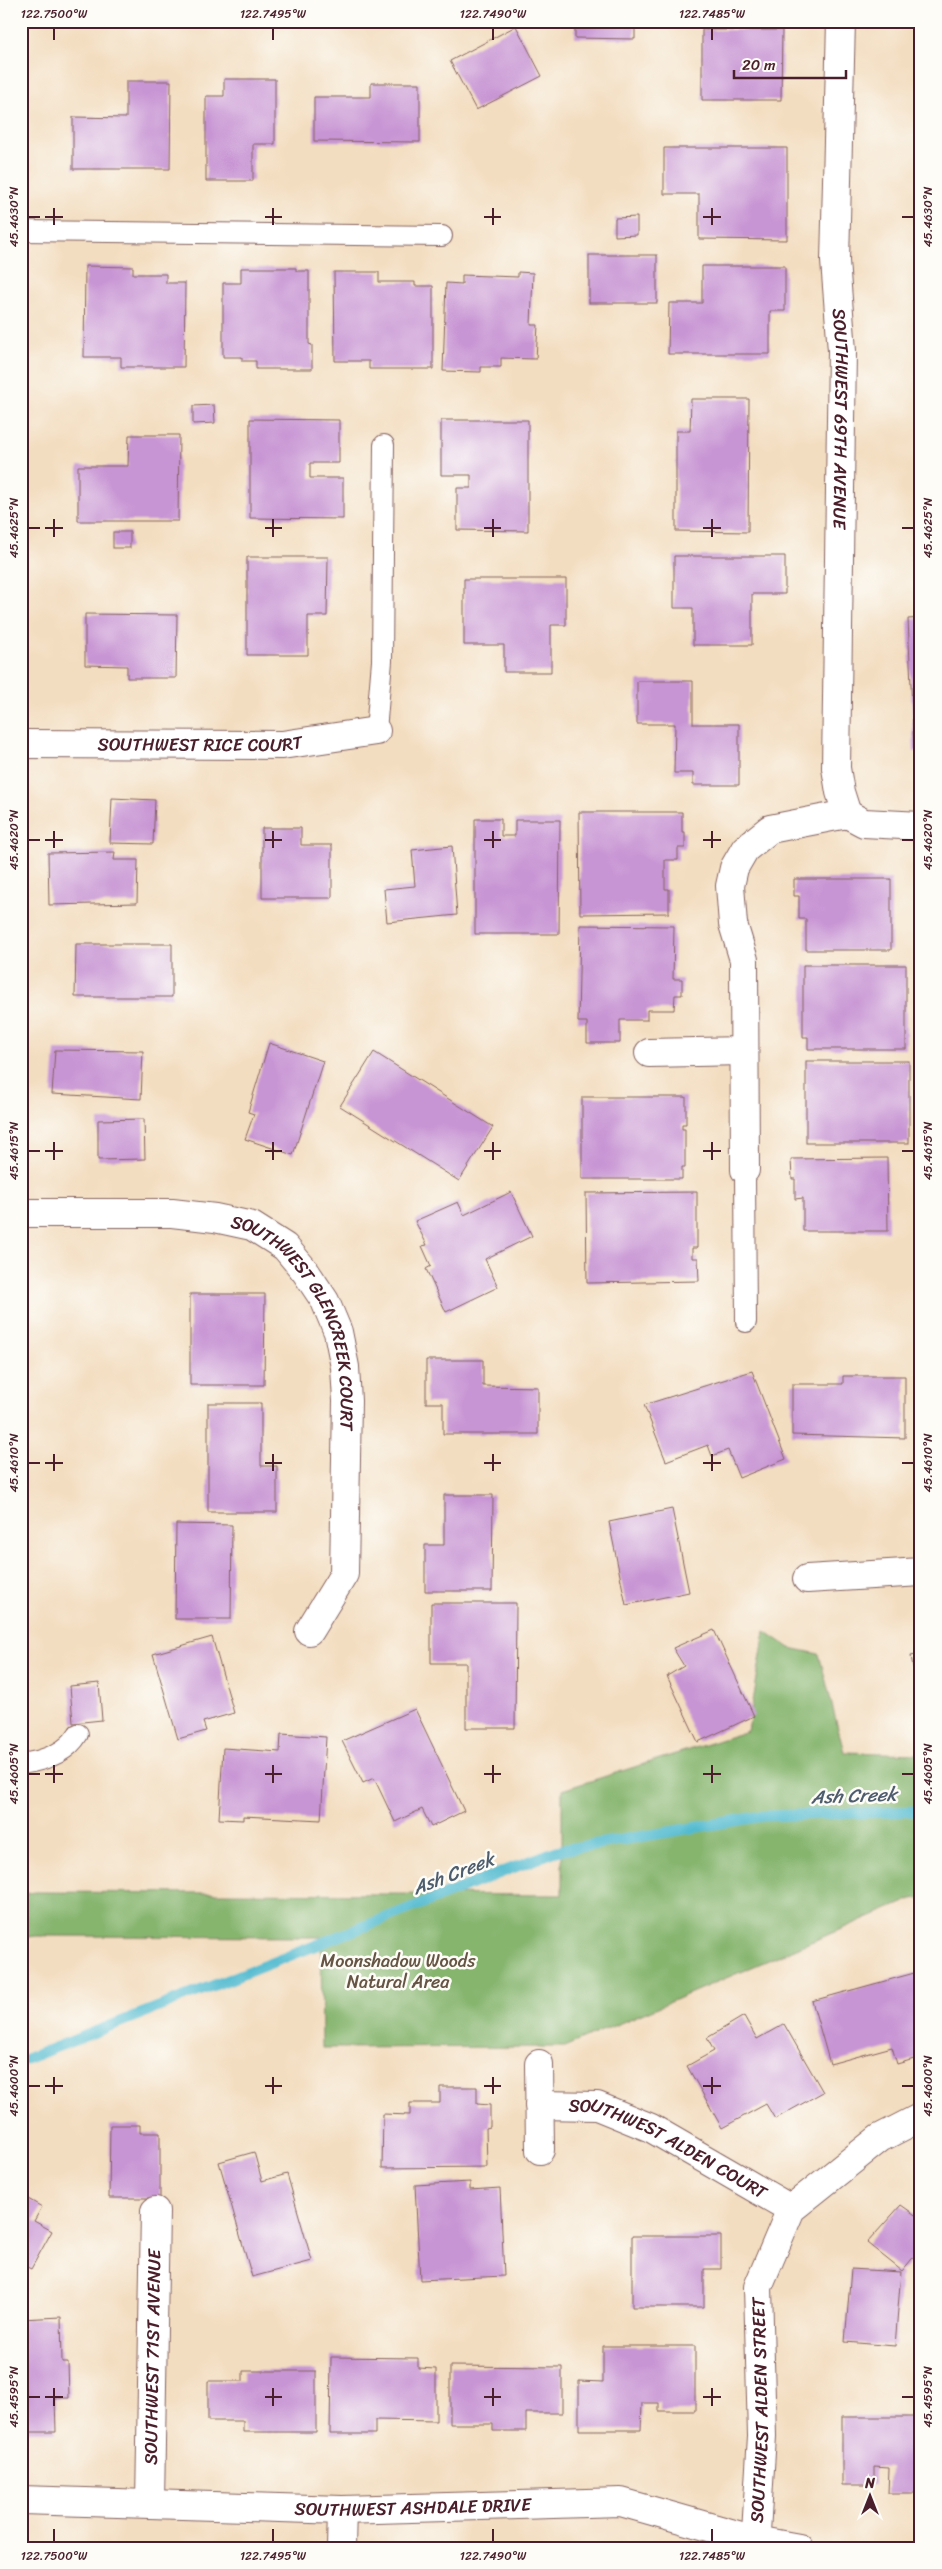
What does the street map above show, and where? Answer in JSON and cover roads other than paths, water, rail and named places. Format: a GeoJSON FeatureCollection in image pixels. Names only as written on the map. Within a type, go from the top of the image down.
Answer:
{"type":"FeatureCollection","features":[{"type":"Feature","properties":{"kind":"street","name":"SOUTHWEST 69TH AVENUE"},"geometry":{"type":"LineString","coordinates":[[841,21],[835,262],[842,351],[836,768],[840,792],[847,814]]}},
{"type":"Feature","properties":{"kind":"street","name":"SOUTHWEST RICE COURT"},"geometry":{"type":"LineString","coordinates":[[21,744],[282,745],[376,731]]}},
{"type":"Feature","properties":{"kind":"street"},"geometry":{"type":"LineString","coordinates":[[745,1170],[744,960],[733,924],[730,886],[734,868],[745,849],[770,829],[847,814],[864,823],[921,826]]}},
{"type":"Feature","properties":{"kind":"street"},"geometry":{"type":"LineString","coordinates":[[649,1053],[743,1051]]}},
{"type":"Feature","properties":{"kind":"street","name":"SOUTHWEST GLENCREEK COURT"},"geometry":{"type":"LineString","coordinates":[[21,1213],[162,1213],[215,1218],[252,1226],[285,1247],[305,1271],[325,1301],[338,1332],[345,1367],[347,1402],[344,1574],[309,1631]]}},
{"type":"Feature","properties":{"kind":"street"},"geometry":{"type":"LineString","coordinates":[[807,1579],[921,1572]]}},
{"type":"Feature","properties":{"kind":"street","name":"SOUTHWEST ALDEN COURT"},"geometry":{"type":"LineString","coordinates":[[539,2064],[540,2150]]}},
{"type":"Feature","properties":{"kind":"street","name":"SOUTHWEST ALDEN COURT"},"geometry":{"type":"LineString","coordinates":[[540,2105],[597,2106],[642,2125],[791,2209]]}},
{"type":"Feature","properties":{"kind":"street","name":"SOUTHWEST ALDEN STREET"},"geometry":{"type":"LineString","coordinates":[[755,2544],[762,2436],[758,2287],[791,2209],[880,2138],[921,2117]]}},
{"type":"Feature","properties":{"kind":"street","name":"SOUTHWEST 71ST AVENUE"},"geometry":{"type":"LineString","coordinates":[[150,2502],[155,2211]]}},
{"type":"Feature","properties":{"kind":"street","name":"SOUTHWEST ASHDALE DRIVE"},"geometry":{"type":"LineString","coordinates":[[21,2500],[150,2502],[342,2510],[621,2502],[755,2544],[799,2548]]}},
{"type":"Feature","properties":{"kind":"street"},"geometry":{"type":"LineString","coordinates":[[341,2548],[342,2510]]}},
{"type":"Feature","properties":{"kind":"lane"},"geometry":{"type":"LineString","coordinates":[[21,231],[442,236]]}},
{"type":"Feature","properties":{"kind":"lane"},"geometry":{"type":"LineString","coordinates":[[376,731],[382,661],[384,445]]}},
{"type":"Feature","properties":{"kind":"lane"},"geometry":{"type":"LineString","coordinates":[[745,1170],[746,1322]]}},
{"type":"Feature","properties":{"kind":"lane"},"geometry":{"type":"LineString","coordinates":[[21,1764],[54,1755],[71,1746],[78,1734]]}},
{"type":"Feature","properties":{"kind":"waterway","name":"Ash Creek"},"geometry":{"type":"LineString","coordinates":[[21,2061],[556,1851],[763,1816],[921,1811]]}},
{"type":"Feature","properties":{"kind":"park label","name":"Moonshadow Woods Natural Area"},"geometry":{"type":"Point","coordinates":[398,1971]}}]}
